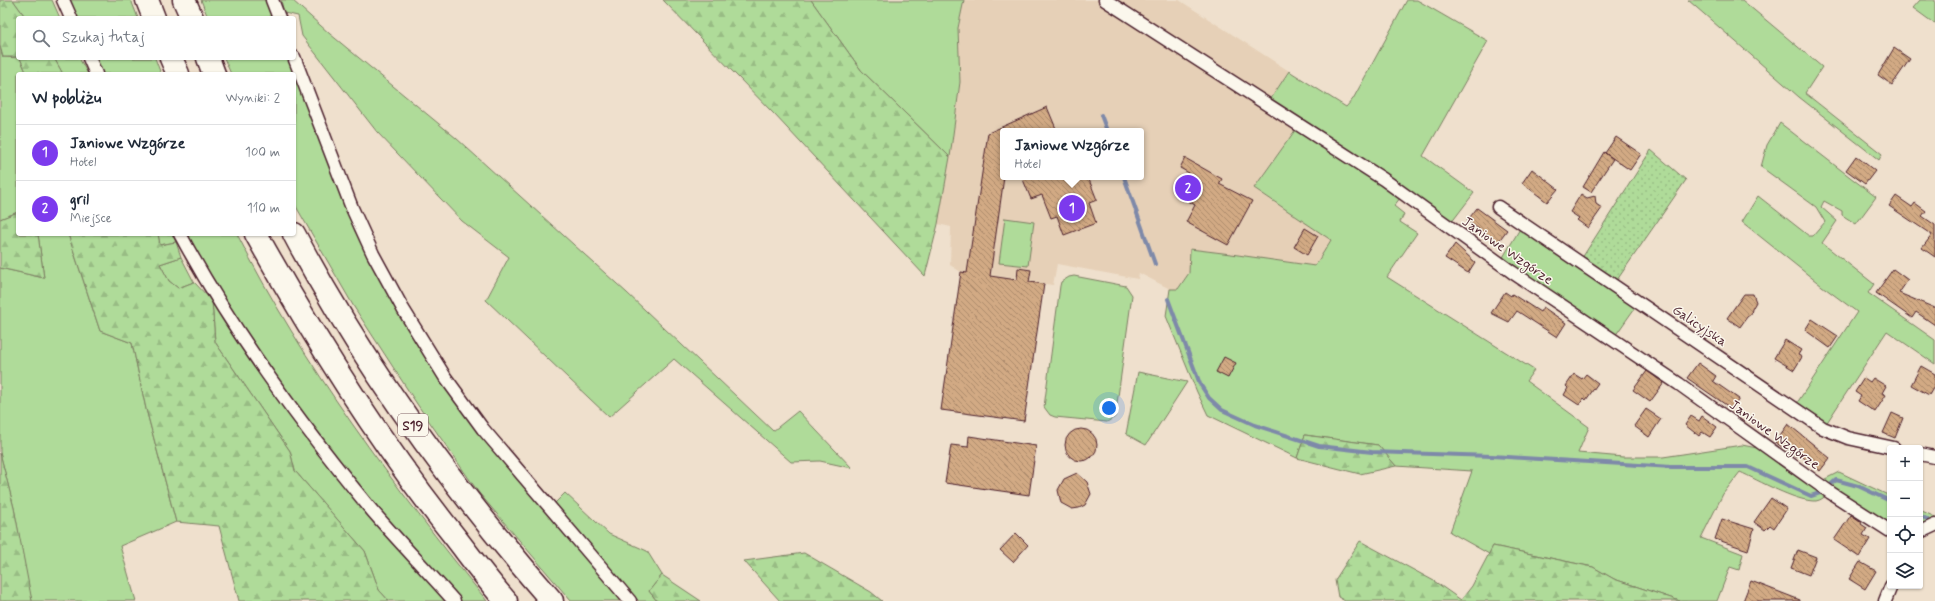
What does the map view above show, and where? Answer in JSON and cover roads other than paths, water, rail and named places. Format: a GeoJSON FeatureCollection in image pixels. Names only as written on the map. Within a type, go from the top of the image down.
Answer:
{"type":"FeatureCollection","features":[{"type":"Feature","properties":{"kind":"highway"},"geometry":{"type":"LineString","coordinates":[[147,0],[153,16]]}},
{"type":"Feature","properties":{"kind":"highway"},"geometry":{"type":"LineString","coordinates":[[184,0],[191,16]]}},
{"type":"Feature","properties":{"kind":"highway"},"geometry":{"type":"LineString","coordinates":[[172,60],[177,72]]}},
{"type":"Feature","properties":{"kind":"highway"},"geometry":{"type":"LineString","coordinates":[[209,60],[213,72]]}},
{"type":"Feature","properties":{"kind":"highway","name":"S19"},"geometry":{"type":"LineString","coordinates":[[257,236],[294,303],[352,396],[421,495],[506,601]]}},
{"type":"Feature","properties":{"kind":"highway","name":"S19"},"geometry":{"type":"LineString","coordinates":[[295,236],[375,373],[452,479],[552,601]]}},
{"type":"Feature","properties":{"kind":"street"},"geometry":{"type":"LineString","coordinates":[[63,0],[70,16]]}},
{"type":"Feature","properties":{"kind":"street"},"geometry":{"type":"LineString","coordinates":[[272,0],[278,16]]}},
{"type":"Feature","properties":{"kind":"street","name":"Janiowe Wzgórze"},"geometry":{"type":"LineString","coordinates":[[1105,0],[1383,179],[1512,272],[1685,388],[1831,493],[1887,528]]}},
{"type":"Feature","properties":{"kind":"street"},"geometry":{"type":"LineString","coordinates":[[90,60],[95,72]]}},
{"type":"Feature","properties":{"kind":"street"},"geometry":{"type":"LineString","coordinates":[[295,60],[352,208],[370,248],[403,309],[440,370],[483,429],[630,601]]}},
{"type":"Feature","properties":{"kind":"street","name":"Galicyjska"},"geometry":{"type":"LineString","coordinates":[[1498,207],[1823,428],[1848,438],[1887,446]]}},
{"type":"Feature","properties":{"kind":"street"},"geometry":{"type":"LineString","coordinates":[[181,236],[218,298],[307,430],[370,508],[454,601]]}},
{"type":"Feature","properties":{"kind":"street"},"geometry":{"type":"LineString","coordinates":[[1923,455],[1935,457]]}},
{"type":"Feature","properties":{"kind":"street"},"geometry":{"type":"LineString","coordinates":[[1923,531],[1935,525]]}},
{"type":"Feature","properties":{"kind":"street"},"geometry":{"type":"LineString","coordinates":[[1885,601],[1890,589]]}},
{"type":"Feature","properties":{"kind":"waterway"},"geometry":{"type":"LineString","coordinates":[[1101,115],[1106,128]]}},
{"type":"Feature","properties":{"kind":"waterway"},"geometry":{"type":"LineString","coordinates":[[1125,180],[1155,264]]}},
{"type":"Feature","properties":{"kind":"waterway"},"geometry":{"type":"LineString","coordinates":[[1168,299],[1200,384],[1209,398],[1222,410],[1255,425],[1319,446],[1372,452],[1492,456],[1672,467],[1748,467],[1811,496],[1820,493]]}},
{"type":"Feature","properties":{"kind":"waterway"},"geometry":{"type":"LineString","coordinates":[[1829,486],[1836,480],[1858,486],[1887,500]]}},
{"type":"Feature","properties":{"kind":"waterway"},"geometry":{"type":"LineString","coordinates":[[1922,517],[1927,519]]}},
{"type":"Feature","properties":{"kind":"place","name":"gril"},"geometry":{"type":"Point","coordinates":[1188,188]}},
{"type":"Feature","properties":{"kind":"place","name":"Janiowe Wzgórze"},"geometry":{"type":"Point","coordinates":[1072,208]}}]}
